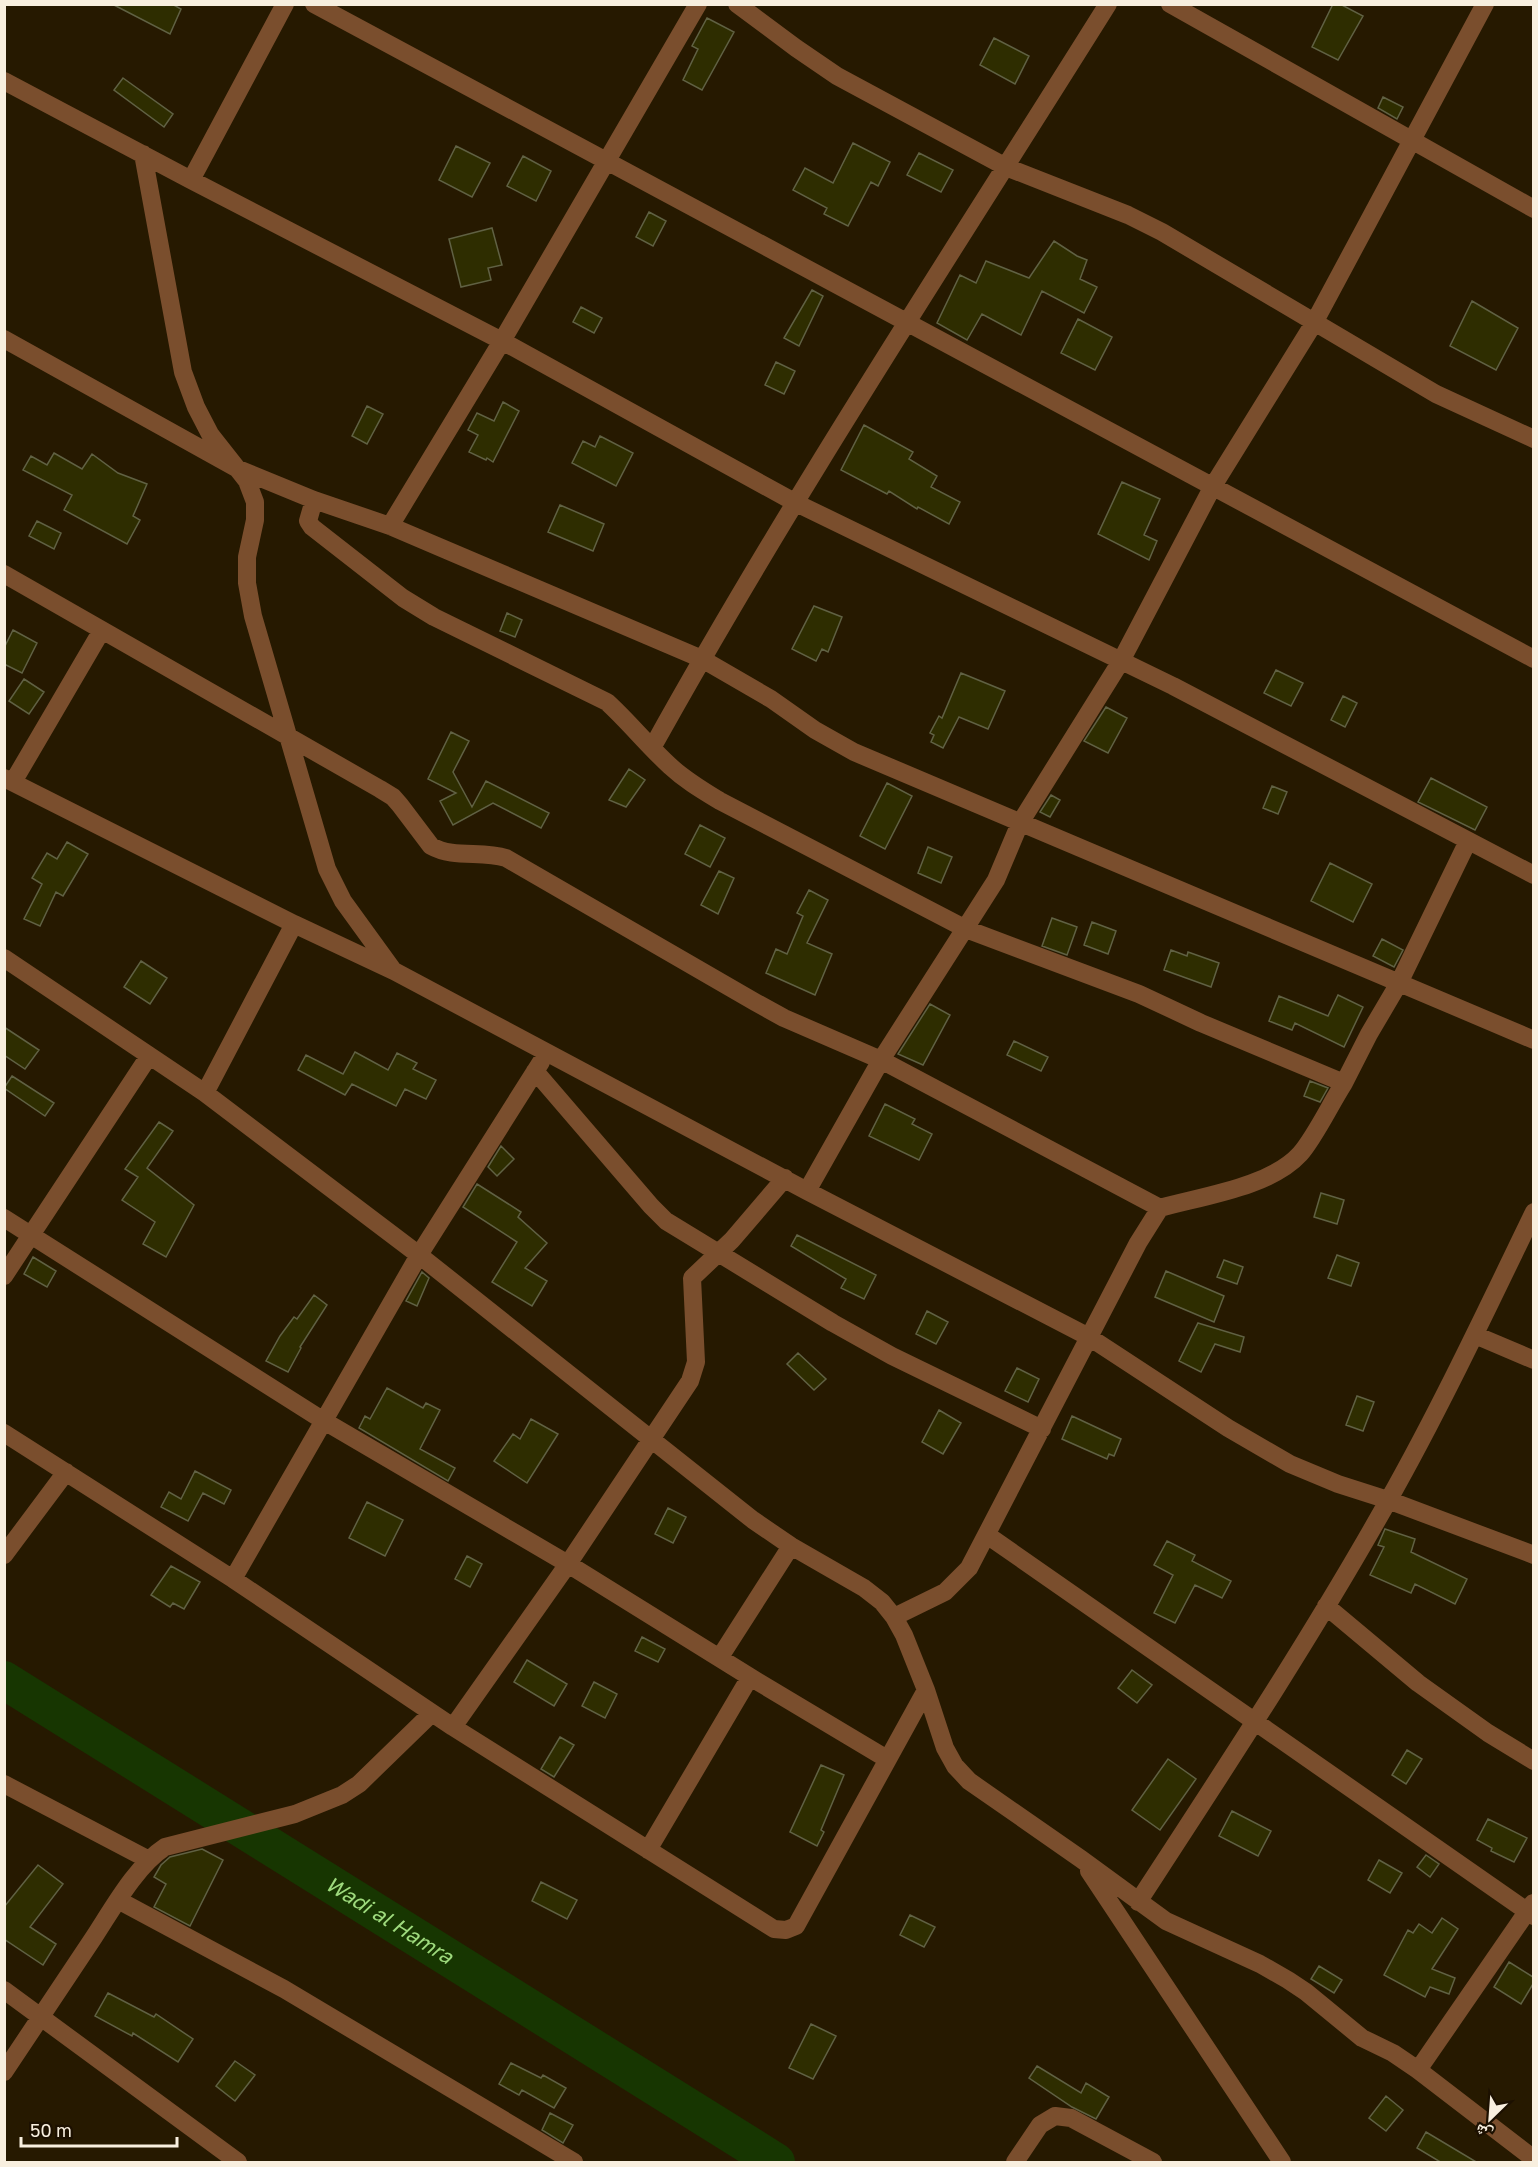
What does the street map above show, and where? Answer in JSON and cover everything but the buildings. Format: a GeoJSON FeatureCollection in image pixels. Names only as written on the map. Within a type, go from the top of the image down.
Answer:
{"type":"FeatureCollection","features":[{"type":"Feature","properties":{"kind":"street"},"geometry":{"type":"LineString","coordinates":[[191,180],[285,4]]}},
{"type":"Feature","properties":{"kind":"street"},"geometry":{"type":"LineString","coordinates":[[314,4],[1533,658]]}},
{"type":"Feature","properties":{"kind":"street"},"geometry":{"type":"LineString","coordinates":[[390,526],[502,340],[698,4]]}},
{"type":"Feature","properties":{"kind":"street"},"geometry":{"type":"LineString","coordinates":[[737,4],[837,76],[1006,167],[1128,214],[1436,394],[1533,439]]}},
{"type":"Feature","properties":{"kind":"street"},"geometry":{"type":"LineString","coordinates":[[652,748],[702,659],[796,503],[1108,4]]}},
{"type":"Feature","properties":{"kind":"street"},"geometry":{"type":"LineString","coordinates":[[1170,4],[1533,209]]}},
{"type":"Feature","properties":{"kind":"street"},"geometry":{"type":"LineString","coordinates":[[807,1191],[881,1060],[996,880],[1020,823],[1121,661],[1213,486],[1314,323],[1485,4]]}},
{"type":"Feature","properties":{"kind":"street"},"geometry":{"type":"LineString","coordinates":[[4,81],[502,340],[796,503],[1121,661],[1533,875]]}},
{"type":"Feature","properties":{"kind":"street"},"geometry":{"type":"LineString","coordinates":[[143,154],[183,372],[196,407],[210,434],[247,481],[255,502],[255,520],[247,557],[247,583],[253,616],[287,736],[331,878],[344,901],[394,971]]}},
{"type":"Feature","properties":{"kind":"street"},"geometry":{"type":"LineString","coordinates":[[4,339],[236,468],[314,500],[390,526],[702,659],[771,699],[815,730],[854,752],[1533,1040]]}},
{"type":"Feature","properties":{"kind":"street"},"geometry":{"type":"LineString","coordinates":[[314,500],[308,521],[312,527],[378,580],[434,616],[607,702],[677,772],[711,796],[966,929],[1138,994],[1344,1083]]}},
{"type":"Feature","properties":{"kind":"street"},"geometry":{"type":"LineString","coordinates":[[4,574],[393,797],[431,846],[449,853],[495,854],[506,858],[784,1018],[881,1060],[1160,1208]]}},
{"type":"Feature","properties":{"kind":"street"},"geometry":{"type":"LineString","coordinates":[[102,630],[9,780],[294,924],[394,971],[807,1191],[1089,1336],[1228,1428],[1290,1464],[1338,1484],[1388,1500],[1533,1555]]}},
{"type":"Feature","properties":{"kind":"street"},"geometry":{"type":"LineString","coordinates":[[894,1617],[945,1592],[969,1568],[1143,1232],[1160,1208],[1261,1181],[1287,1167],[1302,1152],[1344,1083],[1399,983],[1468,840]]}},
{"type":"Feature","properties":{"kind":"street"},"geometry":{"type":"LineString","coordinates":[[205,1093],[294,924]]}},
{"type":"Feature","properties":{"kind":"street"},"geometry":{"type":"LineString","coordinates":[[4,958],[205,1093],[419,1256],[753,1520],[791,1546],[864,1588],[882,1602],[904,1635],[926,1690],[945,1748],[969,1781],[1166,1922],[1260,1964],[1306,1992],[1355,2033],[1393,2053],[1418,2070],[1533,2159]]}},
{"type":"Feature","properties":{"kind":"street"},"geometry":{"type":"LineString","coordinates":[[233,1579],[419,1256],[547,1052]]}},
{"type":"Feature","properties":{"kind":"street"},"geometry":{"type":"LineString","coordinates":[[4,1276],[149,1056]]}},
{"type":"Feature","properties":{"kind":"street"},"geometry":{"type":"LineString","coordinates":[[535,1071],[651,1206],[676,1228],[833,1323],[1042,1429]]}},
{"type":"Feature","properties":{"kind":"street"},"geometry":{"type":"LineString","coordinates":[[453,1727],[568,1564],[694,1373],[696,1362],[691,1282],[695,1274],[719,1252],[785,1178]]}},
{"type":"Feature","properties":{"kind":"street"},"geometry":{"type":"LineString","coordinates":[[1138,1902],[1256,1721],[1388,1500],[1475,1335],[1533,1212]]}},
{"type":"Feature","properties":{"kind":"street"},"geometry":{"type":"LineString","coordinates":[[4,1218],[324,1421],[568,1564],[887,1759]]}},
{"type":"Feature","properties":{"kind":"street"},"geometry":{"type":"LineString","coordinates":[[1475,1335],[1533,1360]]}},
{"type":"Feature","properties":{"kind":"street"},"geometry":{"type":"LineString","coordinates":[[4,1433],[233,1579],[453,1727],[774,1929],[786,1930],[796,1926],[926,1690]]}},
{"type":"Feature","properties":{"kind":"street"},"geometry":{"type":"LineString","coordinates":[[4,1555],[66,1472]]}},
{"type":"Feature","properties":{"kind":"street"},"geometry":{"type":"LineString","coordinates":[[987,1535],[1531,1910],[1418,2070]]}},
{"type":"Feature","properties":{"kind":"street"},"geometry":{"type":"LineString","coordinates":[[720,1657],[791,1546]]}},
{"type":"Feature","properties":{"kind":"street"},"geometry":{"type":"LineString","coordinates":[[1326,1606],[1418,1683],[1488,1733],[1533,1761]]}},
{"type":"Feature","properties":{"kind":"street"},"geometry":{"type":"LineString","coordinates":[[648,1850],[750,1677]]}},
{"type":"Feature","properties":{"kind":"street"},"geometry":{"type":"LineString","coordinates":[[4,2072],[118,1900],[149,1860],[165,1847],[295,1814],[342,1795],[359,1784],[432,1713]]}},
{"type":"Feature","properties":{"kind":"street"},"geometry":{"type":"LineString","coordinates":[[4,1784],[149,1860]]}},
{"type":"Feature","properties":{"kind":"street"},"geometry":{"type":"LineString","coordinates":[[1081,1859],[1282,2163]]}},
{"type":"Feature","properties":{"kind":"street"},"geometry":{"type":"LineString","coordinates":[[118,1900],[284,1989],[574,2163]]}},
{"type":"Feature","properties":{"kind":"street"},"geometry":{"type":"LineString","coordinates":[[4,1990],[238,2163]]}},
{"type":"Feature","properties":{"kind":"street"},"geometry":{"type":"LineString","coordinates":[[1015,2163],[1041,2125],[1055,2116],[1071,2118],[1154,2163]]}},
{"type":"Feature","properties":{"kind":"waterway","name":"Wadi al Hamra"},"geometry":{"type":"LineString","coordinates":[[4,1680],[776,2162]]}}]}
